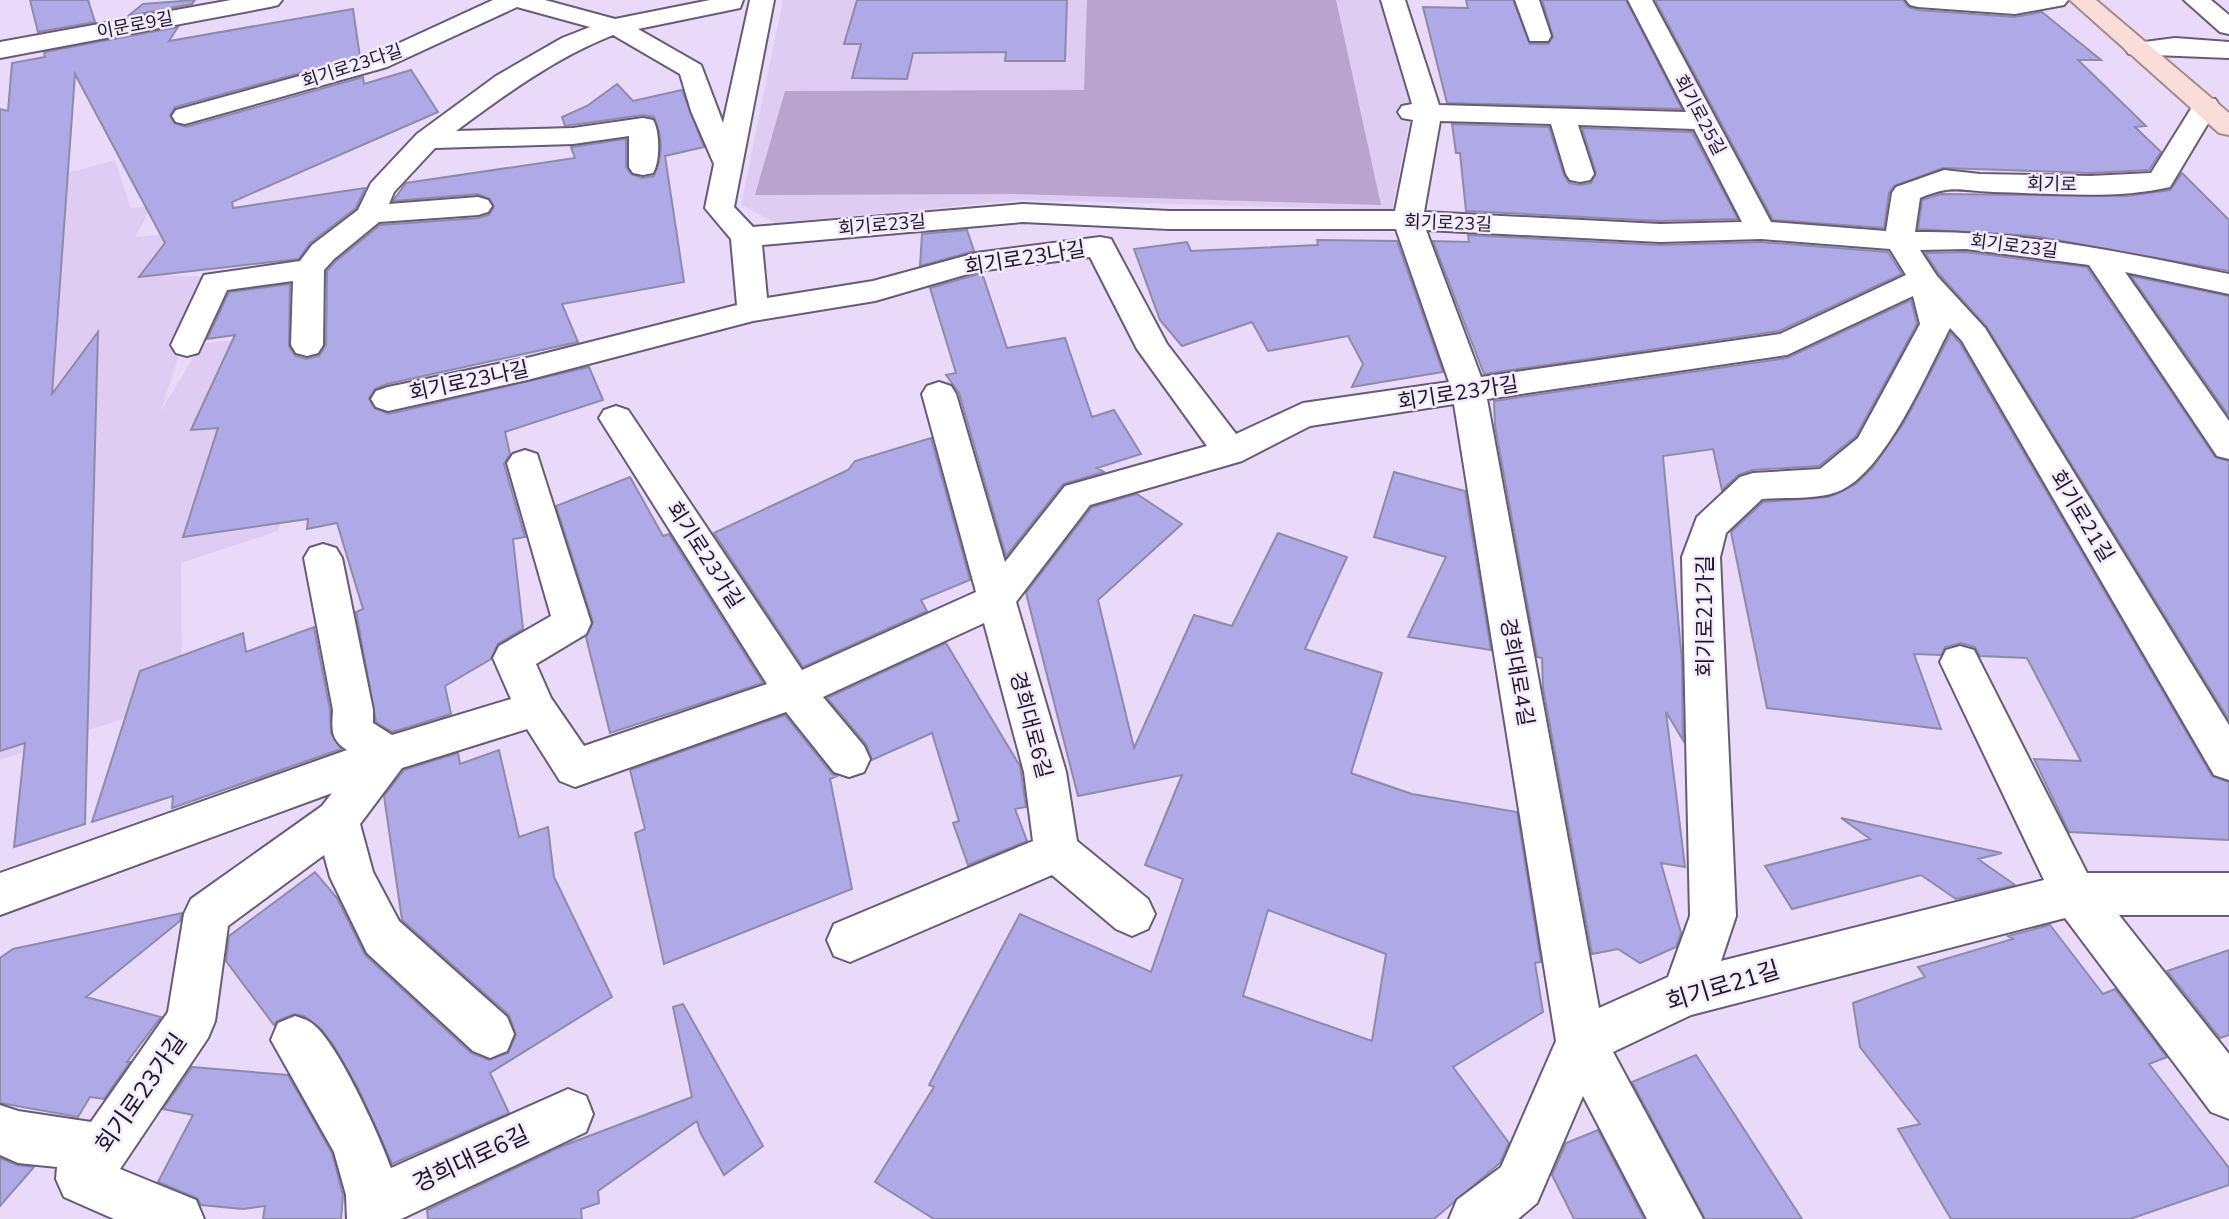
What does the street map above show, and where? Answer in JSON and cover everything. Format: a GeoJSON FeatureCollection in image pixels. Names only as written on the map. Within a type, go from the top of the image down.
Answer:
{"type":"FeatureCollection","features":[{"type":"Feature","properties":{"kind":"main road"},"geometry":{"type":"LineString","coordinates":[[2082,0],[2229,127]]}},
{"type":"Feature","properties":{"kind":"street","name":"이문로9길"},"geometry":{"type":"LineString","coordinates":[[0,50],[270,0]]}},
{"type":"Feature","properties":{"kind":"street","name":"회기로23다길"},"geometry":{"type":"LineString","coordinates":[[185,116],[378,62],[515,0],[615,26]]}},
{"type":"Feature","properties":{"kind":"street","name":"회기로23다길"},"geometry":{"type":"LineString","coordinates":[[309,269],[323,252],[371,214],[381,189],[427,140],[538,62],[571,43],[615,26],[731,3],[731,0]]}},
{"type":"Feature","properties":{"kind":"street"},"geometry":{"type":"LineString","coordinates":[[753,311],[746,237],[719,208],[762,0]]}},
{"type":"Feature","properties":{"kind":"street"},"geometry":{"type":"LineString","coordinates":[[1393,0],[1420,112],[1408,220]]}},
{"type":"Feature","properties":{"kind":"street"},"geometry":{"type":"LineString","coordinates":[[1527,0],[1539,36]]}},
{"type":"Feature","properties":{"kind":"street","name":"회기로25길"},"geometry":{"type":"LineString","coordinates":[[1640,0],[1761,230]]}},
{"type":"Feature","properties":{"kind":"street"},"geometry":{"type":"LineString","coordinates":[[1917,0],[2015,7],[2056,0]]}},
{"type":"Feature","properties":{"kind":"street"},"geometry":{"type":"LineString","coordinates":[[2196,0],[2229,27]]}},
{"type":"Feature","properties":{"kind":"street"},"geometry":{"type":"LineString","coordinates":[[615,26],[692,70],[704,111],[729,166]]}},
{"type":"Feature","properties":{"kind":"street"},"geometry":{"type":"LineString","coordinates":[[2138,49],[2175,46],[2229,50]]}},
{"type":"Feature","properties":{"kind":"street","name":"회기로"},"geometry":{"type":"LineString","coordinates":[[1899,241],[1906,193],[1944,178],[1980,183],[2077,185],[2160,181],[2206,105]]}},
{"type":"Feature","properties":{"kind":"street"},"geometry":{"type":"LineString","coordinates":[[1420,112],[1703,121]]}},
{"type":"Feature","properties":{"kind":"street"},"geometry":{"type":"LineString","coordinates":[[1562,117],[1580,174]]}},
{"type":"Feature","properties":{"kind":"street"},"geometry":{"type":"LineString","coordinates":[[427,140],[573,136],[643,126],[643,167]]}},
{"type":"Feature","properties":{"kind":"street"},"geometry":{"type":"LineString","coordinates":[[371,214],[478,206]]}},
{"type":"Feature","properties":{"kind":"street","name":"회기로23길"},"geometry":{"type":"LineString","coordinates":[[746,237],[1023,213],[1170,219],[1408,220],[1660,233],[1761,230],[1899,241],[1966,240],[2099,257],[2229,284]]}},
{"type":"Feature","properties":{"kind":"street"},"geometry":{"type":"LineString","coordinates":[[1100,246],[1170,219]]}},
{"type":"Feature","properties":{"kind":"street","name":"경희대로4길"},"geometry":{"type":"LineString","coordinates":[[1408,220],[1469,391],[1581,1042],[1676,1219]]}},
{"type":"Feature","properties":{"kind":"street"},"geometry":{"type":"LineString","coordinates":[[1899,241],[1924,279]]}},
{"type":"Feature","properties":{"kind":"street","name":"회기로23나길"},"geometry":{"type":"LineString","coordinates":[[388,398],[531,368],[753,311],[875,291],[976,262],[1100,246],[1153,349],[1230,452]]}},
{"type":"Feature","properties":{"kind":"street"},"geometry":{"type":"LineString","coordinates":[[2099,257],[2229,447]]}},
{"type":"Feature","properties":{"kind":"street"},"geometry":{"type":"LineString","coordinates":[[187,345],[215,282],[309,269],[307,345]]}},
{"type":"Feature","properties":{"kind":"street","name":"회기로23가길"},"geometry":{"type":"LineString","coordinates":[[525,463],[572,623],[513,658],[536,709],[575,768],[794,692],[996,600],[1079,495],[1230,452],[1303,415],[1787,344],[1924,279]]}},
{"type":"Feature","properties":{"kind":"street","name":"회기로21길"},"geometry":{"type":"LineString","coordinates":[[1924,279],[1974,335],[2229,762]]}},
{"type":"Feature","properties":{"kind":"street","name":"회기로21가길"},"geometry":{"type":"LineString","coordinates":[[1686,993],[1713,916],[1701,557],[1710,527],[1753,486],[1828,482],[1871,446],[1936,324],[1924,279]]}},
{"type":"Feature","properties":{"kind":"street"},"geometry":{"type":"LineString","coordinates":[[939,394],[996,600]]}},
{"type":"Feature","properties":{"kind":"street","name":"회기로23가길"},"geometry":{"type":"LineString","coordinates":[[616,418],[794,692],[849,759]]}},
{"type":"Feature","properties":{"kind":"street"},"geometry":{"type":"LineString","coordinates":[[323,558],[353,710],[352,732],[388,754]]}},
{"type":"Feature","properties":{"kind":"street","name":"경희대로6길"},"geometry":{"type":"LineString","coordinates":[[996,600],[1045,772],[1057,852]]}},
{"type":"Feature","properties":{"kind":"street"},"geometry":{"type":"LineString","coordinates":[[1960,662],[2074,894],[2229,1094]]}},
{"type":"Feature","properties":{"kind":"street"},"geometry":{"type":"LineString","coordinates":[[0,894],[388,754],[536,709]]}},
{"type":"Feature","properties":{"kind":"street","name":"회기로23가길"},"geometry":{"type":"LineString","coordinates":[[82,1179],[191,1021],[207,914],[337,820],[388,754]]}},
{"type":"Feature","properties":{"kind":"street"},"geometry":{"type":"LineString","coordinates":[[337,820],[352,877],[383,937],[490,1034]]}},
{"type":"Feature","properties":{"kind":"street"},"geometry":{"type":"LineString","coordinates":[[850,940],[1057,852],[1132,914]]}},
{"type":"Feature","properties":{"kind":"street","name":"회기로21길"},"geometry":{"type":"LineString","coordinates":[[1581,1042],[1686,993],[2074,894],[2229,894]]}},
{"type":"Feature","properties":{"kind":"street","name":"경희대로6길"},"geometry":{"type":"LineString","coordinates":[[295,1040],[333,1093],[374,1189],[374,1211],[568,1114]]}},
{"type":"Feature","properties":{"kind":"street"},"geometry":{"type":"LineString","coordinates":[[1476,1219],[1519,1185],[1581,1042]]}},
{"type":"Feature","properties":{"kind":"street","name":"회기로23가길"},"geometry":{"type":"LineString","coordinates":[[0,1130],[18,1137],[84,1145],[82,1179]]}},
{"type":"Feature","properties":{"kind":"street","name":"회기로23가길"},"geometry":{"type":"LineString","coordinates":[[82,1179],[177,1219]]}},
{"type":"Feature","properties":{"kind":"shaded area"},"geometry":{"type":"Polygon","coordinates":[[[783,0],[1379,0],[1412,107],[1392,210],[1022,200],[776,223],[741,205],[783,0]]]}},
{"type":"Feature","properties":{"kind":"shaded area"},"geometry":{"type":"Polygon","coordinates":[[[1087,0],[1336,0],[1381,205],[1016,194],[755,195],[785,91],[1084,90],[1087,0]]]}},
{"type":"Feature","properties":{"kind":"shaded area"},"geometry":{"type":"Polygon","coordinates":[[[115,160],[131,208],[152,206],[135,237],[187,232],[163,275],[205,277],[160,413],[201,344],[307,330],[323,350],[299,467],[278,531],[181,563],[182,699],[0,760],[0,191],[115,160]]]}},
{"type":"Feature","properties":{"kind":"building"},"geometry":{"type":"Polygon","coordinates":[[[30,0],[88,0],[95,22],[38,32],[30,0]]]}},
{"type":"Feature","properties":{"kind":"building"},"geometry":{"type":"Polygon","coordinates":[[[195,0],[192,4],[128,16],[143,4],[195,0]]]}},
{"type":"Feature","properties":{"kind":"building"},"geometry":{"type":"Polygon","coordinates":[[[857,0],[1067,0],[1065,61],[1005,61],[1006,52],[913,53],[907,79],[852,78],[861,44],[844,44],[857,0]]]}},
{"type":"Feature","properties":{"kind":"building"},"geometry":{"type":"Polygon","coordinates":[[[1466,0],[1513,0],[1530,44],[1548,44],[1553,37],[1542,0],[1626,0],[1682,109],[1447,103],[1423,7],[1468,8],[1466,0]]]}},
{"type":"Feature","properties":{"kind":"building"},"geometry":{"type":"Polygon","coordinates":[[[1655,0],[1903,0],[1908,7],[1918,10],[2015,17],[2042,12],[2101,60],[2078,60],[2146,126],[2135,127],[2161,152],[2149,170],[2090,173],[1943,168],[1894,186],[1889,193],[1884,228],[1773,220],[1655,0]]]}},
{"type":"Feature","properties":{"kind":"building"},"geometry":{"type":"Polygon","coordinates":[[[353,9],[360,57],[175,107],[170,115],[174,123],[186,127],[363,77],[364,84],[411,70],[438,112],[232,202],[233,208],[365,188],[356,208],[310,243],[299,259],[139,277],[165,243],[75,74],[52,394],[98,332],[85,824],[14,847],[25,743],[0,751],[0,109],[8,111],[12,63],[45,57],[44,52],[178,27],[169,41],[353,9]]]}},
{"type":"Feature","properties":{"kind":"building"},"geometry":{"type":"Polygon","coordinates":[[[617,84],[633,101],[682,90],[704,147],[665,156],[684,282],[562,304],[578,342],[387,384],[375,389],[369,398],[374,408],[389,414],[589,367],[603,400],[505,432],[510,454],[504,464],[525,537],[513,539],[523,629],[498,644],[491,659],[445,686],[451,714],[392,732],[376,722],[356,612],[363,609],[337,523],[307,529],[308,519],[183,537],[218,428],[191,430],[235,335],[207,339],[229,292],[290,284],[289,346],[295,356],[306,359],[319,356],[326,345],[327,271],[336,261],[380,225],[478,218],[489,215],[494,207],[490,199],[478,194],[393,201],[406,183],[575,158],[571,147],[626,139],[626,167],[631,174],[642,178],[654,176],[661,147],[654,117],[643,115],[565,126],[562,117],[587,106],[617,84]]]}},
{"type":"Feature","properties":{"kind":"building"},"geometry":{"type":"Polygon","coordinates":[[[1452,124],[1549,127],[1564,175],[1569,183],[1579,185],[1591,183],[1596,173],[1582,128],[1692,132],[1738,219],[1660,221],[1466,211],[1460,153],[1456,153],[1452,124]]]}},
{"type":"Feature","properties":{"kind":"building"},"geometry":{"type":"Polygon","coordinates":[[[2182,173],[2229,220],[2229,271],[2034,236],[1918,229],[1922,200],[1941,194],[2127,196],[2170,190],[2182,173]]]}},
{"type":"Feature","properties":{"kind":"building"},"geometry":{"type":"Polygon","coordinates":[[[967,230],[974,251],[920,266],[922,234],[967,230]]]}},
{"type":"Feature","properties":{"kind":"building"},"geometry":{"type":"Polygon","coordinates":[[[1468,235],[1660,245],[1761,242],[1888,252],[1902,274],[1779,331],[1484,374],[1433,241],[1469,242],[1468,235]]]}},
{"type":"Feature","properties":{"kind":"building"},"geometry":{"type":"Polygon","coordinates":[[[1317,240],[1397,241],[1443,372],[1352,387],[1363,364],[1348,336],[1268,351],[1252,322],[1182,346],[1160,320],[1134,249],[1187,242],[1191,251],[1318,245],[1317,240]]]}},
{"type":"Feature","properties":{"kind":"building"},"geometry":{"type":"Polygon","coordinates":[[[1966,252],[2087,267],[2215,457],[2229,461],[2229,720],[1987,327],[1939,274],[1925,253],[1966,252]]]}},
{"type":"Feature","properties":{"kind":"building"},"geometry":{"type":"Polygon","coordinates":[[[982,273],[1007,348],[1065,338],[1092,417],[1114,410],[1141,454],[1097,468],[1104,472],[1063,484],[1006,556],[959,393],[946,375],[956,373],[930,288],[982,273]]]}},
{"type":"Feature","properties":{"kind":"building"},"geometry":{"type":"Polygon","coordinates":[[[2131,276],[2229,296],[2229,416],[2131,276]]]}},
{"type":"Feature","properties":{"kind":"building"},"geometry":{"type":"Polygon","coordinates":[[[1911,300],[1917,324],[1856,436],[1819,466],[1752,470],[1738,475],[1722,490],[1713,449],[1663,456],[1682,661],[1683,740],[1666,712],[1685,867],[1661,863],[1681,933],[1676,947],[1640,963],[1618,949],[1592,954],[1543,688],[1542,658],[1537,657],[1495,426],[1494,401],[1787,358],[1911,300]]]}},
{"type":"Feature","properties":{"kind":"building"},"geometry":{"type":"Polygon","coordinates":[[[1951,333],[1960,343],[2212,776],[2229,782],[2229,840],[2069,832],[2034,759],[2081,761],[2027,658],[1980,656],[1975,647],[1961,643],[1945,647],[1941,655],[1914,654],[1941,729],[1767,708],[1731,532],[1763,502],[1829,497],[1856,484],[1873,467],[1905,421],[1951,333]]]}},
{"type":"Feature","properties":{"kind":"building"},"geometry":{"type":"Polygon","coordinates":[[[931,438],[970,580],[921,600],[927,611],[803,667],[714,533],[848,470],[855,461],[931,438]]]}},
{"type":"Feature","properties":{"kind":"building"},"geometry":{"type":"Polygon","coordinates":[[[1394,472],[1465,491],[1491,650],[1408,637],[1446,557],[1374,537],[1394,472]]]}},
{"type":"Feature","properties":{"kind":"building"},"geometry":{"type":"Polygon","coordinates":[[[630,477],[663,536],[669,534],[763,683],[610,733],[586,637],[593,622],[556,506],[630,477]]]}},
{"type":"Feature","properties":{"kind":"building"},"geometry":{"type":"Polygon","coordinates":[[[1137,494],[1182,524],[1098,600],[1134,748],[1194,615],[1232,626],[1278,533],[1347,557],[1305,649],[1382,673],[1351,773],[1412,794],[1517,812],[1541,962],[1535,963],[1543,1012],[1453,1067],[1509,1143],[1500,1163],[1434,1219],[934,1219],[875,1182],[934,1087],[929,1085],[1020,914],[1151,972],[1183,879],[1145,865],[1182,775],[1078,796],[1026,593],[1092,507],[1137,494]],[[1268,910],[1243,996],[1372,1041],[1386,954],[1268,910]]]}},
{"type":"Feature","properties":{"kind":"building"},"geometry":{"type":"Polygon","coordinates":[[[314,627],[330,710],[331,733],[341,749],[172,808],[173,796],[92,822],[140,671],[243,633],[246,652],[314,627]]]}},
{"type":"Feature","properties":{"kind":"building"},"geometry":{"type":"Polygon","coordinates":[[[946,643],[1020,766],[1026,807],[1015,809],[1027,841],[968,865],[953,823],[959,821],[932,733],[872,760],[866,744],[827,698],[946,643]]]}},
{"type":"Feature","properties":{"kind":"building"},"geometry":{"type":"Polygon","coordinates":[[[785,715],[832,774],[837,776],[830,779],[852,889],[664,964],[635,833],[645,829],[630,770],[785,715]]]}},
{"type":"Feature","properties":{"kind":"building"},"geometry":{"type":"Polygon","coordinates":[[[499,750],[519,837],[548,827],[554,877],[612,997],[490,1073],[509,1113],[392,1164],[358,1088],[334,1046],[322,1030],[304,1016],[294,1014],[274,1025],[226,961],[229,936],[315,872],[337,898],[365,955],[471,1053],[489,1060],[508,1053],[516,1035],[509,1015],[402,920],[384,796],[404,770],[458,753],[460,764],[499,750]]]}},
{"type":"Feature","properties":{"kind":"building"},"geometry":{"type":"Polygon","coordinates":[[[1841,818],[2002,853],[1978,859],[2015,885],[1956,899],[1921,875],[1792,909],[1765,866],[1870,839],[1841,818]]]}},
{"type":"Feature","properties":{"kind":"building"},"geometry":{"type":"Polygon","coordinates":[[[182,913],[180,921],[86,997],[161,1017],[127,1062],[130,1062],[104,1099],[90,1097],[78,1117],[0,1103],[0,958],[13,949],[182,913]]]}},
{"type":"Feature","properties":{"kind":"building"},"geometry":{"type":"Polygon","coordinates":[[[2050,925],[2103,994],[2115,989],[2167,1057],[2149,1064],[2229,1168],[2229,1185],[2130,1219],[1951,1219],[1898,1129],[1920,1124],[1860,1047],[1853,1003],[1925,977],[1918,967],[2013,939],[2008,936],[2050,925]]]}},
{"type":"Feature","properties":{"kind":"building"},"geometry":{"type":"Polygon","coordinates":[[[2229,950],[2229,1035],[2220,1038],[2167,971],[2229,950]]]}},
{"type":"Feature","properties":{"kind":"building"},"geometry":{"type":"Polygon","coordinates":[[[683,1004],[763,1146],[724,1175],[700,1132],[697,1121],[598,1191],[599,1203],[581,1209],[582,1219],[428,1219],[427,1210],[560,1147],[692,1097],[673,1007],[683,1004]]]}},
{"type":"Feature","properties":{"kind":"building"},"geometry":{"type":"Polygon","coordinates":[[[1696,1055],[1802,1219],[1705,1219],[1632,1082],[1696,1055]]]}},
{"type":"Feature","properties":{"kind":"building"},"geometry":{"type":"Polygon","coordinates":[[[192,1067],[288,1075],[332,1153],[343,1195],[341,1219],[263,1219],[265,1206],[243,1209],[201,1205],[197,1198],[158,1182],[193,1115],[163,1109],[192,1067]]]}},
{"type":"Feature","properties":{"kind":"building"},"geometry":{"type":"Polygon","coordinates":[[[1598,1130],[1644,1219],[1574,1219],[1552,1175],[1566,1143],[1598,1130]]]}},
{"type":"Feature","properties":{"kind":"building"},"geometry":{"type":"Polygon","coordinates":[[[0,1158],[17,1165],[34,1167],[0,1206],[0,1158]]]}}]}
